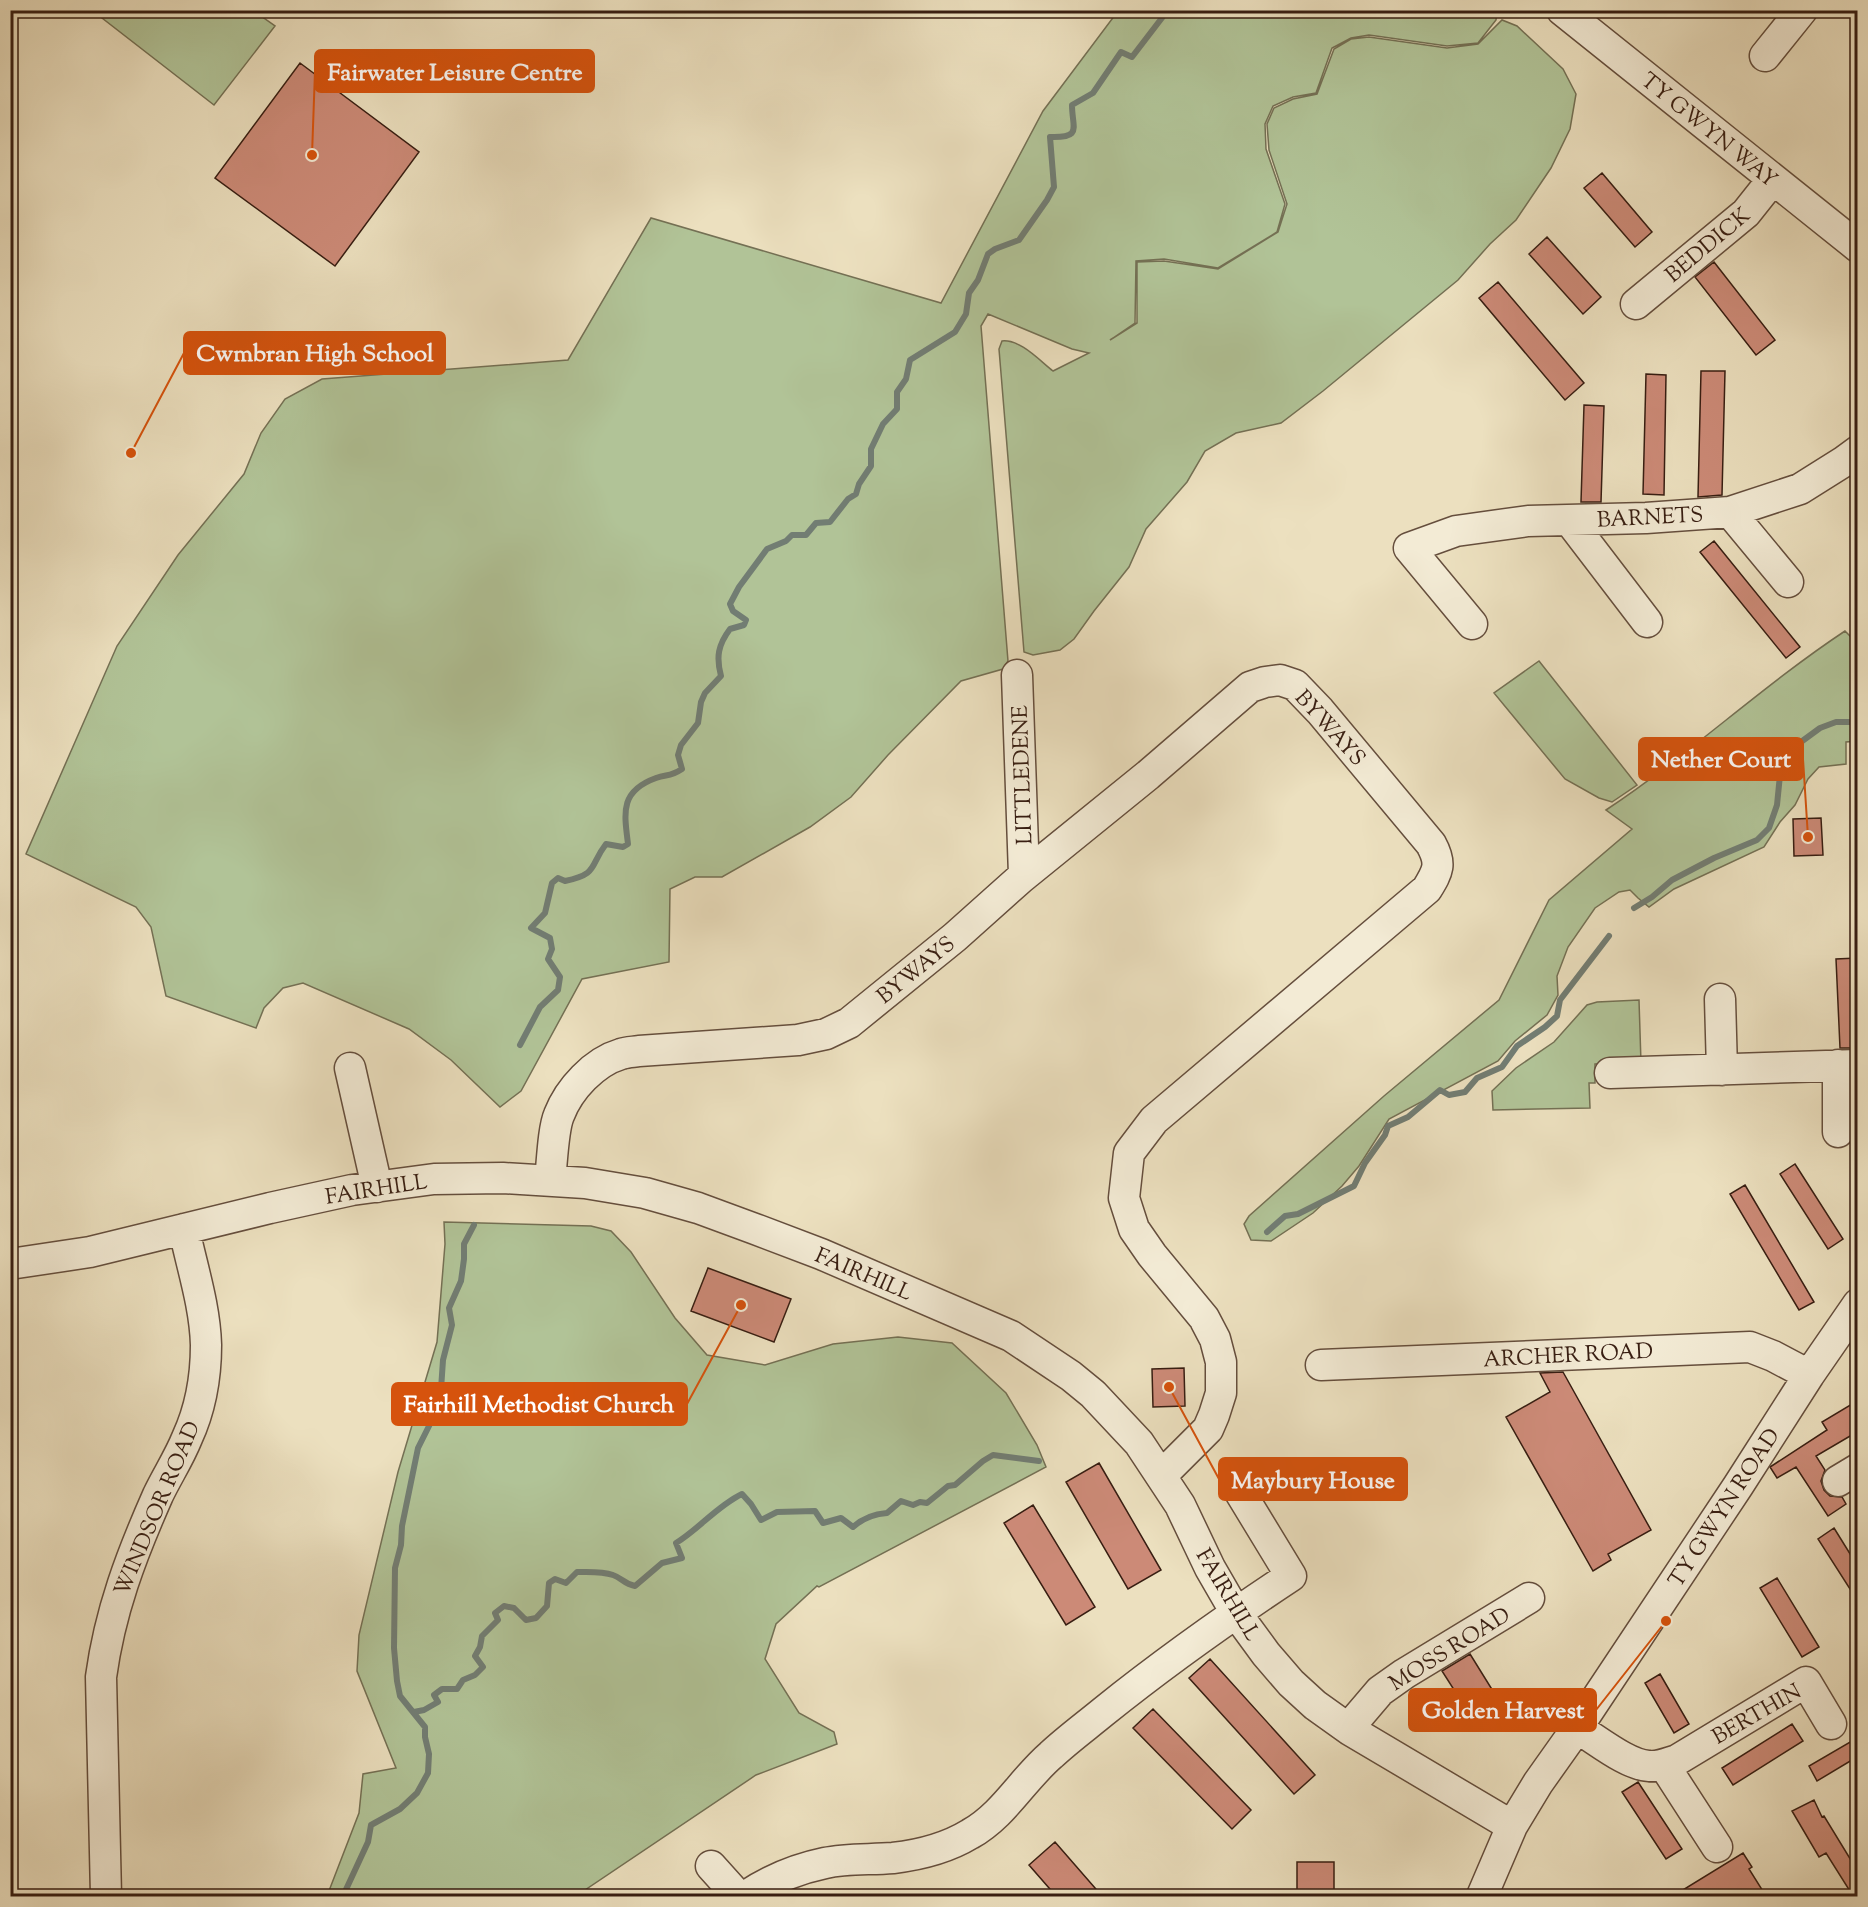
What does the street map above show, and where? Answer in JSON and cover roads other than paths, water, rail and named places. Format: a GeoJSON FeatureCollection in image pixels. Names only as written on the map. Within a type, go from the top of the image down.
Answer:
{"type":"FeatureCollection","features":[{"type":"Feature","properties":{"kind":"street","name":"TY GWYN WAY"},"geometry":{"type":"LineString","coordinates":[[1562,10],[1857,247]]}},
{"type":"Feature","properties":{"kind":"street"},"geometry":{"type":"LineString","coordinates":[[1765,56],[1802,10]]}},
{"type":"Feature","properties":{"kind":"street","name":"BEDDICK"},"geometry":{"type":"LineString","coordinates":[[1636,304],[1746,213],[1773,179]]}},
{"type":"Feature","properties":{"kind":"street","name":"BARNETS"},"geometry":{"type":"LineString","coordinates":[[1472,624],[1409,548],[1456,531],[1528,521],[1646,518],[1730,512],[1800,489],[1852,465]]}},
{"type":"Feature","properties":{"kind":"street","name":"BARNETS"},"geometry":{"type":"LineString","coordinates":[[1730,512],[1788,582]]}},
{"type":"Feature","properties":{"kind":"street","name":"BARNETS"},"geometry":{"type":"LineString","coordinates":[[1569,520],[1647,622]]}},
{"type":"Feature","properties":{"kind":"street","name":"LITTLEDENE"},"geometry":{"type":"LineString","coordinates":[[1017,675],[1024,875]]}},
{"type":"Feature","properties":{"kind":"street","name":"BYWAYS"},"geometry":{"type":"LineString","coordinates":[[550,1180],[558,1116],[570,1094],[602,1063],[620,1054],[639,1051],[795,1041],[826,1034],[849,1023],[955,937],[1024,875],[1148,775],[1250,687],[1280,680],[1295,684],[1431,844],[1438,856],[1437,872],[1427,889],[1154,1120],[1129,1154],[1124,1198],[1134,1229],[1152,1255],[1204,1318],[1215,1339],[1221,1362],[1221,1393],[1208,1429],[1162,1475]]}},
{"type":"Feature","properties":{"kind":"street"},"geometry":{"type":"LineString","coordinates":[[1720,999],[1722,1071]]}},
{"type":"Feature","properties":{"kind":"street"},"geometry":{"type":"LineString","coordinates":[[1610,1073],[1848,1065],[1838,1132]]}},
{"type":"Feature","properties":{"kind":"street"},"geometry":{"type":"LineString","coordinates":[[350,1068],[377,1186]]}},
{"type":"Feature","properties":{"kind":"street","name":"FAIRHILL"},"geometry":{"type":"LineString","coordinates":[[10,1264],[90,1252],[352,1190],[434,1179],[550,1180],[585,1183],[645,1193],[698,1208],[820,1254],[1011,1336],[1071,1376],[1093,1394],[1139,1443],[1162,1475],[1180,1504],[1210,1568],[1236,1613],[1291,1683],[1315,1705],[1350,1730],[1512,1826]]}},
{"type":"Feature","properties":{"kind":"street","name":"WINDSOR ROAD"},"geometry":{"type":"LineString","coordinates":[[106,1896],[101,1677],[104,1651],[115,1604],[135,1550],[159,1492],[186,1440],[196,1415],[204,1371],[206,1345],[202,1315],[184,1228]]}},
{"type":"Feature","properties":{"kind":"street","name":"TY GWYN ROAD"},"geometry":{"type":"LineString","coordinates":[[1482,1896],[1512,1826],[1538,1783],[1738,1486],[1857,1304]]}},
{"type":"Feature","properties":{"kind":"street","name":"ARCHER ROAD"},"geometry":{"type":"LineString","coordinates":[[1321,1365],[1750,1347],[1809,1375]]}},
{"type":"Feature","properties":{"kind":"street"},"geometry":{"type":"LineString","coordinates":[[746,1896],[767,1882],[796,1870],[826,1862],[893,1858],[917,1854],[943,1847],[969,1835],[991,1821],[1050,1755],[1154,1671],[1291,1576],[1238,1489]]}},
{"type":"Feature","properties":{"kind":"street","name":"MOSS ROAD"},"geometry":{"type":"LineString","coordinates":[[1350,1730],[1380,1691],[1529,1598]]}},
{"type":"Feature","properties":{"kind":"street","name":"BERTHIN"},"geometry":{"type":"LineString","coordinates":[[1576,1728],[1635,1764],[1664,1765],[1677,1760],[1806,1682],[1832,1724]]}},
{"type":"Feature","properties":{"kind":"street"},"geometry":{"type":"LineString","coordinates":[[1664,1765],[1717,1847]]}},
{"type":"Feature","properties":{"kind":"street"},"geometry":{"type":"LineString","coordinates":[[711,1866],[738,1896]]}},
{"type":"Feature","properties":{"kind":"waterway"},"geometry":{"type":"LineString","coordinates":[[520,1045],[540,1007],[558,990],[560,977],[548,959],[552,949],[550,938],[531,928],[545,913],[552,883],[558,878],[565,881],[588,872],[606,844],[623,847],[628,844],[626,812],[630,796],[644,783],[682,769],[678,755],[681,745],[698,723],[701,702],[705,693],[721,676],[718,657],[723,640],[730,629],[744,625],[746,620],[733,611],[730,604],[739,587],[767,549],[786,541],[792,535],[806,535],[816,523],[830,522],[848,499],[856,494],[859,484],[871,466],[871,449],[883,424],[897,409],[897,392],[906,379],[910,360],[955,332],[966,314],[969,293],[978,280],[988,254],[1019,240],[1047,200],[1054,187],[1050,137],[1067,136],[1071,133],[1074,125],[1072,105],[1093,93],[1121,52],[1132,57],[1168,10]]}},
{"type":"Feature","properties":{"kind":"waterway"},"geometry":{"type":"LineString","coordinates":[[1634,908],[1652,897],[1672,880],[1714,858],[1757,840],[1769,828],[1777,805],[1780,775],[1790,750],[1820,728],[1836,722],[1858,722]]}},
{"type":"Feature","properties":{"kind":"waterway"},"geometry":{"type":"LineString","coordinates":[[1267,1232],[1285,1216],[1298,1214],[1354,1186],[1365,1163],[1385,1135],[1388,1126],[1408,1117],[1440,1090],[1449,1095],[1465,1092],[1477,1078],[1502,1067],[1517,1046],[1557,1016],[1560,1000],[1609,936]]}},
{"type":"Feature","properties":{"kind":"waterway"},"geometry":{"type":"LineString","coordinates":[[343,1896],[368,1842],[371,1825],[400,1809],[417,1793],[428,1773],[429,1754],[425,1727],[400,1696],[397,1681],[394,1648],[395,1568],[418,1448],[440,1404],[443,1360],[452,1325],[449,1308],[461,1281],[464,1244],[474,1225]]}},
{"type":"Feature","properties":{"kind":"waterway"},"geometry":{"type":"LineString","coordinates":[[414,1712],[424,1710],[438,1702],[434,1695],[442,1689],[457,1689],[463,1680],[475,1675],[483,1667],[475,1656],[482,1636],[498,1620],[495,1613],[504,1606],[514,1608],[526,1620],[536,1618],[547,1606],[549,1583],[555,1579],[566,1583],[577,1572],[609,1574],[635,1586],[662,1563],[682,1558],[676,1543],[724,1505],[742,1494],[761,1520],[777,1512],[815,1511],[823,1523],[841,1518],[853,1527],[868,1517],[887,1513],[901,1501],[913,1505],[920,1502],[927,1503],[948,1486],[955,1485],[993,1455],[1039,1461]]}},
{"type":"Feature","properties":{"kind":"place","name":"Fairwater Leisure Centre"},"geometry":{"type":"Point","coordinates":[312,155]}},
{"type":"Feature","properties":{"kind":"place","name":"Cwmbran High School"},"geometry":{"type":"Point","coordinates":[131,453]}},
{"type":"Feature","properties":{"kind":"place","name":"Nether Court"},"geometry":{"type":"Point","coordinates":[1808,837]}},
{"type":"Feature","properties":{"kind":"place","name":"Fairhill Methodist Church"},"geometry":{"type":"Point","coordinates":[741,1305]}},
{"type":"Feature","properties":{"kind":"place","name":"Maybury House"},"geometry":{"type":"Point","coordinates":[1169,1387]}},
{"type":"Feature","properties":{"kind":"place","name":"Golden Harvest"},"geometry":{"type":"Point","coordinates":[1666,1621]}}]}
